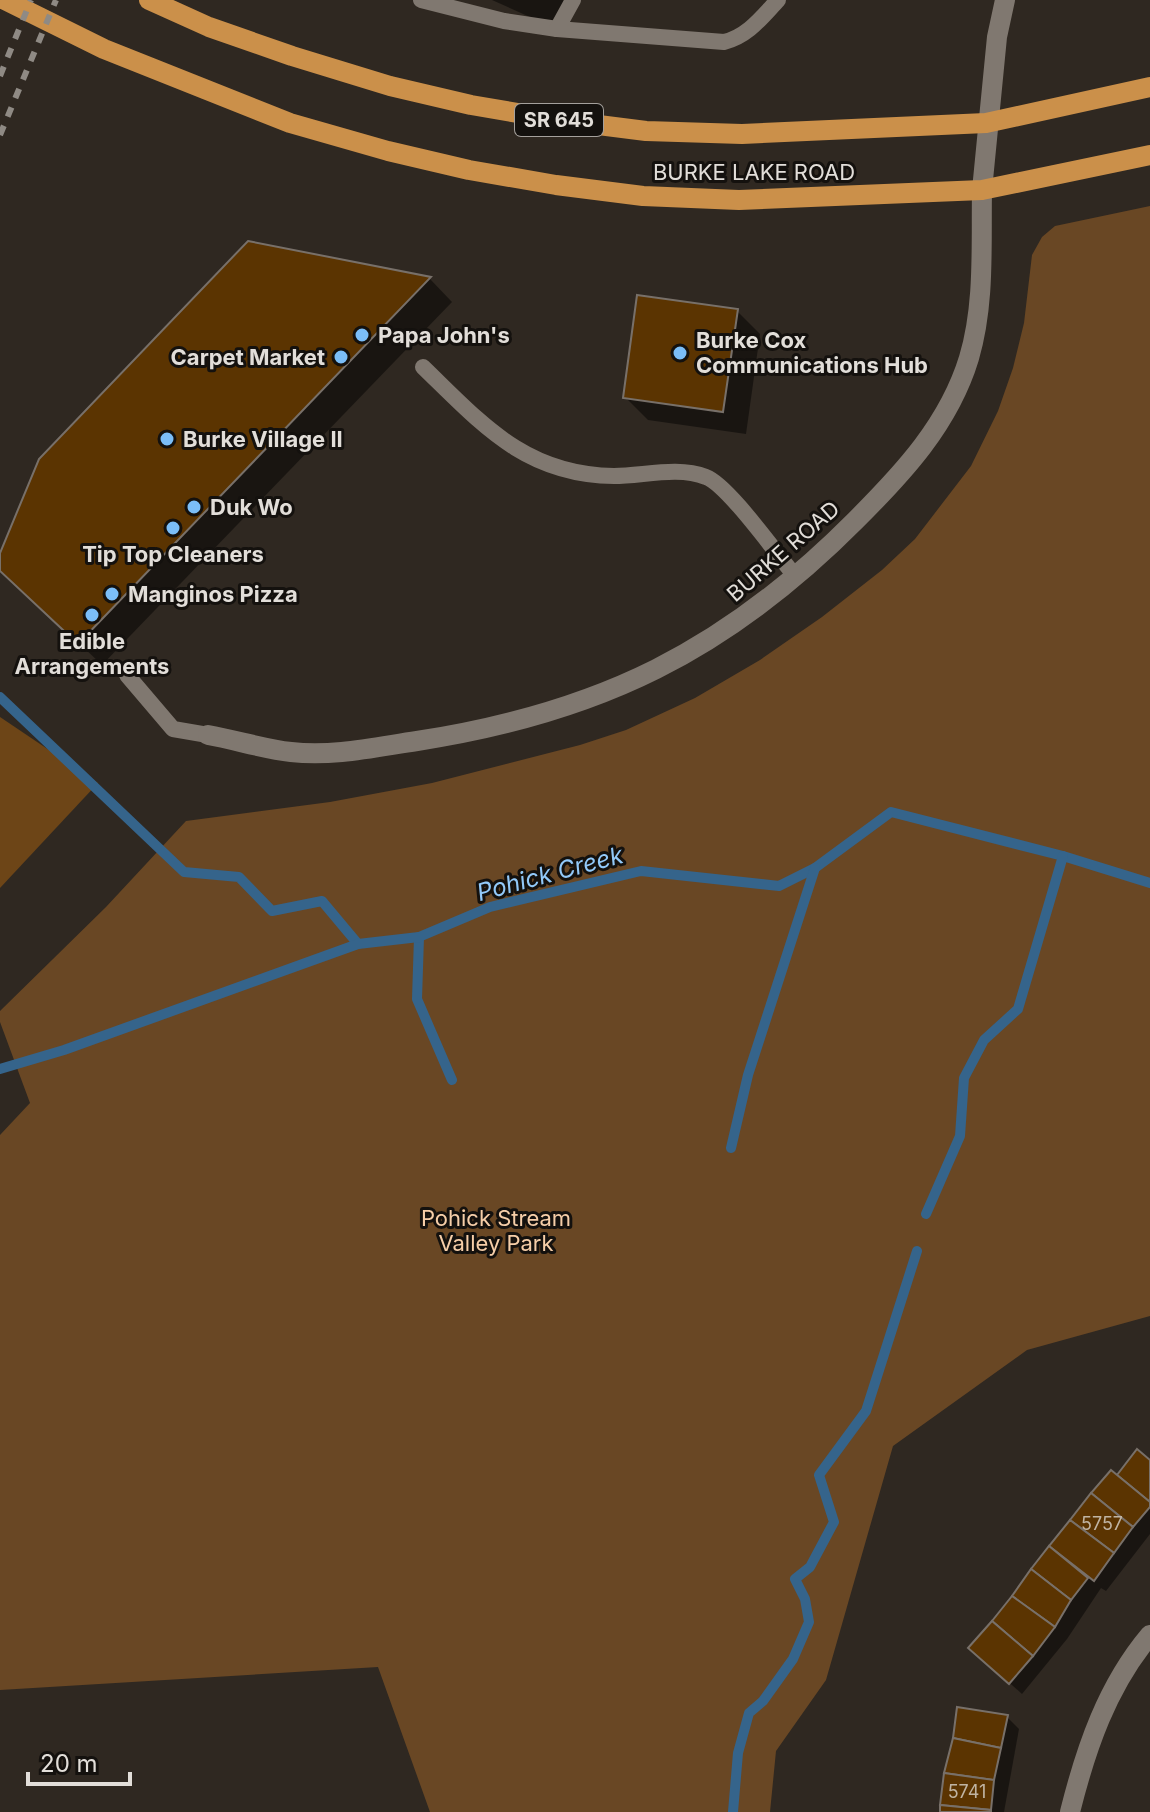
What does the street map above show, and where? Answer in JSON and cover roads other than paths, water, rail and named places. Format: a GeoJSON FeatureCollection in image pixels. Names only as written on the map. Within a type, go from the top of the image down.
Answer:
{"type":"FeatureCollection","features":[{"type":"Feature","properties":{"kind":"main road","name":"BURKE LAKE ROAD"},"geometry":{"type":"LineString","coordinates":[[5,0],[90,42],[207,92],[290,123],[469,170],[556,185],[643,196],[739,200],[982,190],[1150,155]]}},
{"type":"Feature","properties":{"kind":"main road","name":"BURKE LAKE ROAD"},"geometry":{"type":"LineString","coordinates":[[149,0],[209,27],[390,86],[471,105],[646,131],[742,134],[986,123],[1150,87]]}},
{"type":"Feature","properties":{"kind":"street","name":"BURKE ROAD"},"geometry":{"type":"LineString","coordinates":[[208,735],[291,752],[338,753],[472,733],[561,710],[620,687],[700,647],[755,611],[817,559],[901,475],[929,439],[955,393],[969,359],[980,308],[986,123],[1005,0]]}},
{"type":"Feature","properties":{"kind":"street"},"geometry":{"type":"LineString","coordinates":[[1070,1812],[1087,1749],[1109,1696],[1150,1635]]}},
{"type":"Feature","properties":{"kind":"lane"},"geometry":{"type":"LineString","coordinates":[[421,0],[504,21],[557,29],[724,42],[738,39],[749,31],[778,0]]}},
{"type":"Feature","properties":{"kind":"lane"},"geometry":{"type":"LineString","coordinates":[[557,29],[573,0]]}},
{"type":"Feature","properties":{"kind":"lane"},"geometry":{"type":"LineString","coordinates":[[423,367],[495,436],[530,457],[570,471],[613,476],[683,473],[708,477],[732,499],[796,577]]}},
{"type":"Feature","properties":{"kind":"lane"},"geometry":{"type":"LineString","coordinates":[[127,675],[173,729],[208,735]]}},
{"type":"Feature","properties":{"kind":"waterway"},"geometry":{"type":"LineString","coordinates":[[0,697],[184,872],[239,877],[272,911],[322,901],[358,944]]}},
{"type":"Feature","properties":{"kind":"waterway","name":"Pohick Creek"},"geometry":{"type":"LineString","coordinates":[[0,1069],[64,1050],[358,944],[419,937],[490,907],[641,871],[779,886],[815,868],[891,812],[1063,856],[1150,883]]}},
{"type":"Feature","properties":{"kind":"waterway"},"geometry":{"type":"LineString","coordinates":[[926,1214],[960,1136],[964,1078],[984,1040],[1018,1009],[1063,856]]}},
{"type":"Feature","properties":{"kind":"waterway"},"geometry":{"type":"LineString","coordinates":[[731,1148],[748,1075],[815,868]]}},
{"type":"Feature","properties":{"kind":"waterway"},"geometry":{"type":"LineString","coordinates":[[419,937],[417,999],[452,1080]]}},
{"type":"Feature","properties":{"kind":"waterway"},"geometry":{"type":"LineString","coordinates":[[733,1812],[738,1753],[749,1713],[763,1701],[793,1659],[809,1622],[805,1599],[795,1579],[810,1567],[834,1522],[819,1475],[866,1411],[917,1251]]}},
{"type":"Feature","properties":{"kind":"railway"},"geometry":{"type":"LineString","coordinates":[[0,76],[31,0]]}},
{"type":"Feature","properties":{"kind":"railway"},"geometry":{"type":"LineString","coordinates":[[0,135],[56,0]]}},
{"type":"Feature","properties":{"kind":"place","name":"Papa John's"},"geometry":{"type":"Point","coordinates":[362,335]}},
{"type":"Feature","properties":{"kind":"place","name":"Burke Cox Communications Hub"},"geometry":{"type":"Point","coordinates":[680,353]}},
{"type":"Feature","properties":{"kind":"place","name":"Carpet Market"},"geometry":{"type":"Point","coordinates":[341,357]}},
{"type":"Feature","properties":{"kind":"place","name":"Burke Village II"},"geometry":{"type":"Point","coordinates":[167,439]}},
{"type":"Feature","properties":{"kind":"place","name":"Duk Wo"},"geometry":{"type":"Point","coordinates":[194,507]}},
{"type":"Feature","properties":{"kind":"place","name":"Tip Top Cleaners"},"geometry":{"type":"Point","coordinates":[173,528]}},
{"type":"Feature","properties":{"kind":"place","name":"Manginos Pizza"},"geometry":{"type":"Point","coordinates":[112,594]}},
{"type":"Feature","properties":{"kind":"place","name":"Edible Arrangements"},"geometry":{"type":"Point","coordinates":[92,615]}},
{"type":"Feature","properties":{"kind":"park label","name":"Pohick Stream Valley Park"},"geometry":{"type":"Point","coordinates":[496,1230]}}]}
